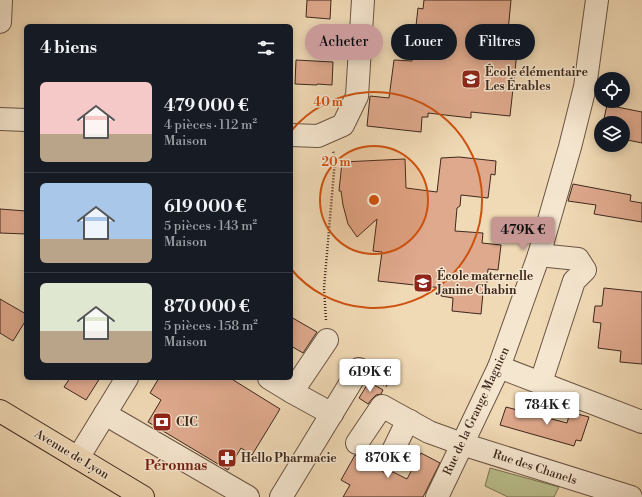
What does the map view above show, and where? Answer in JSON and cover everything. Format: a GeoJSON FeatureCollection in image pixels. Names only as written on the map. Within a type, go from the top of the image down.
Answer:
{"type":"FeatureCollection","features":[{"type":"Feature","properties":{"kind":"main road","name":"Avenue de Lyon"},"geometry":{"type":"LineString","coordinates":[[0,411],[144,497]]}},
{"type":"Feature","properties":{"kind":"street"},"geometry":{"type":"LineString","coordinates":[[0,22],[2,0]]}},
{"type":"Feature","properties":{"kind":"street"},"geometry":{"type":"LineString","coordinates":[[293,135],[318,136],[342,125],[357,96],[363,0]]}},
{"type":"Feature","properties":{"kind":"street","name":"Rue de la Grange Magnien"},"geometry":{"type":"LineString","coordinates":[[437,497],[499,367],[539,255],[570,147],[585,87],[597,0]]}},
{"type":"Feature","properties":{"kind":"street"},"geometry":{"type":"LineString","coordinates":[[0,119],[24,120]]}},
{"type":"Feature","properties":{"kind":"street"},"geometry":{"type":"LineString","coordinates":[[539,255],[578,259],[585,270],[574,281],[541,382]]}},
{"type":"Feature","properties":{"kind":"street"},"geometry":{"type":"LineString","coordinates":[[292,392],[327,340]]}},
{"type":"Feature","properties":{"kind":"street"},"geometry":{"type":"LineString","coordinates":[[499,367],[642,422]]}},
{"type":"Feature","properties":{"kind":"street"},"geometry":{"type":"LineString","coordinates":[[281,497],[359,369]]}},
{"type":"Feature","properties":{"kind":"street"},"geometry":{"type":"LineString","coordinates":[[78,458],[126,380]]}},
{"type":"Feature","properties":{"kind":"street"},"geometry":{"type":"LineString","coordinates":[[271,380],[332,414]]}},
{"type":"Feature","properties":{"kind":"street","name":"Rue des Chanels"},"geometry":{"type":"LineString","coordinates":[[357,443],[382,406],[429,432],[462,444],[631,497]]}},
{"type":"Feature","properties":{"kind":"street"},"geometry":{"type":"LineString","coordinates":[[105,414],[248,497]]}},
{"type":"Feature","properties":{"kind":"street"},"geometry":{"type":"LineString","coordinates":[[388,461],[403,430],[410,421]]}},
{"type":"Feature","properties":{"kind":"path"},"geometry":{"type":"LineString","coordinates":[[327,340],[324,288],[335,160],[329,132]]}},
{"type":"Feature","properties":{"kind":"green space"},"geometry":{"type":"Polygon","coordinates":[[[490,468],[559,487],[554,497],[508,497],[485,486],[490,468]]]}},
{"type":"Feature","properties":{"kind":"building"},"geometry":{"type":"Polygon","coordinates":[[[307,0],[331,0],[330,19],[306,17],[307,0]]]}},
{"type":"Feature","properties":{"kind":"building"},"geometry":{"type":"Polygon","coordinates":[[[424,0],[511,0],[509,24],[465,24],[465,60],[516,60],[510,116],[471,112],[471,118],[428,113],[428,117],[422,117],[421,132],[367,126],[370,96],[389,98],[394,60],[457,60],[457,24],[416,24],[418,8],[423,9],[424,0]]]}},
{"type":"Feature","properties":{"kind":"building"},"geometry":{"type":"Polygon","coordinates":[[[296,60],[333,62],[332,85],[295,84],[296,60]]]}},
{"type":"Feature","properties":{"kind":"building"},"geometry":{"type":"Polygon","coordinates":[[[606,108],[622,108],[642,112],[642,143],[630,140],[630,116],[605,116],[606,108]]]}},
{"type":"Feature","properties":{"kind":"building"},"geometry":{"type":"Polygon","coordinates":[[[459,157],[496,161],[495,175],[491,174],[488,198],[461,195],[460,206],[457,208],[455,231],[483,233],[482,243],[501,245],[498,270],[488,269],[486,293],[483,293],[481,314],[452,311],[453,298],[441,296],[442,288],[378,281],[382,252],[373,251],[377,219],[357,237],[348,224],[341,191],[339,191],[342,162],[405,159],[406,188],[437,192],[441,158],[459,157]]]}},
{"type":"Feature","properties":{"kind":"building"},"geometry":{"type":"Polygon","coordinates":[[[573,184],[631,195],[630,201],[642,203],[642,222],[594,214],[596,205],[568,201],[573,184]]]}},
{"type":"Feature","properties":{"kind":"building"},"geometry":{"type":"Polygon","coordinates":[[[0,209],[24,211],[24,234],[0,233],[0,209]]]}},
{"type":"Feature","properties":{"kind":"building"},"geometry":{"type":"Polygon","coordinates":[[[604,288],[642,292],[642,364],[620,362],[621,351],[598,348],[601,323],[593,322],[595,306],[602,306],[604,288]]]}},
{"type":"Feature","properties":{"kind":"building"},"geometry":{"type":"Polygon","coordinates":[[[0,299],[24,313],[24,323],[13,341],[0,333],[0,299]]]}},
{"type":"Feature","properties":{"kind":"building"},"geometry":{"type":"Polygon","coordinates":[[[293,318],[317,332],[303,353],[293,347],[293,318]]]}},
{"type":"Feature","properties":{"kind":"building"},"geometry":{"type":"Polygon","coordinates":[[[69,380],[99,380],[86,400],[64,387],[69,380]]]}},
{"type":"Feature","properties":{"kind":"building"},"geometry":{"type":"Polygon","coordinates":[[[158,380],[233,380],[280,409],[252,455],[241,448],[228,470],[148,422],[161,400],[150,393],[158,380]]]}},
{"type":"Feature","properties":{"kind":"building"},"geometry":{"type":"Polygon","coordinates":[[[369,382],[383,390],[381,394],[376,395],[368,404],[359,398],[369,382]]]}},
{"type":"Feature","properties":{"kind":"building"},"geometry":{"type":"Polygon","coordinates":[[[506,407],[567,423],[570,412],[589,417],[581,441],[576,440],[574,446],[500,425],[506,407]]]}},
{"type":"Feature","properties":{"kind":"building"},"geometry":{"type":"Polygon","coordinates":[[[421,453],[440,463],[423,497],[343,497],[350,485],[341,480],[355,455],[359,455],[376,463],[378,468],[383,472],[393,472],[407,479],[421,453]]]}},
{"type":"Feature","properties":{"kind":"place","name":"École élémentaire Les Érables"},"geometry":{"type":"Point","coordinates":[471,79]}},
{"type":"Feature","properties":{"kind":"place","name":"École maternelle Janine Chabin"},"geometry":{"type":"Point","coordinates":[423,283]}},
{"type":"Feature","properties":{"kind":"place","name":"CIC"},"geometry":{"type":"Point","coordinates":[162,422]}},
{"type":"Feature","properties":{"kind":"place","name":"Hello Pharmacie"},"geometry":{"type":"Point","coordinates":[227,458]}},
{"type":"Feature","properties":{"kind":"district","name":"Péronnas"},"geometry":{"type":"Point","coordinates":[176,465]}}]}
